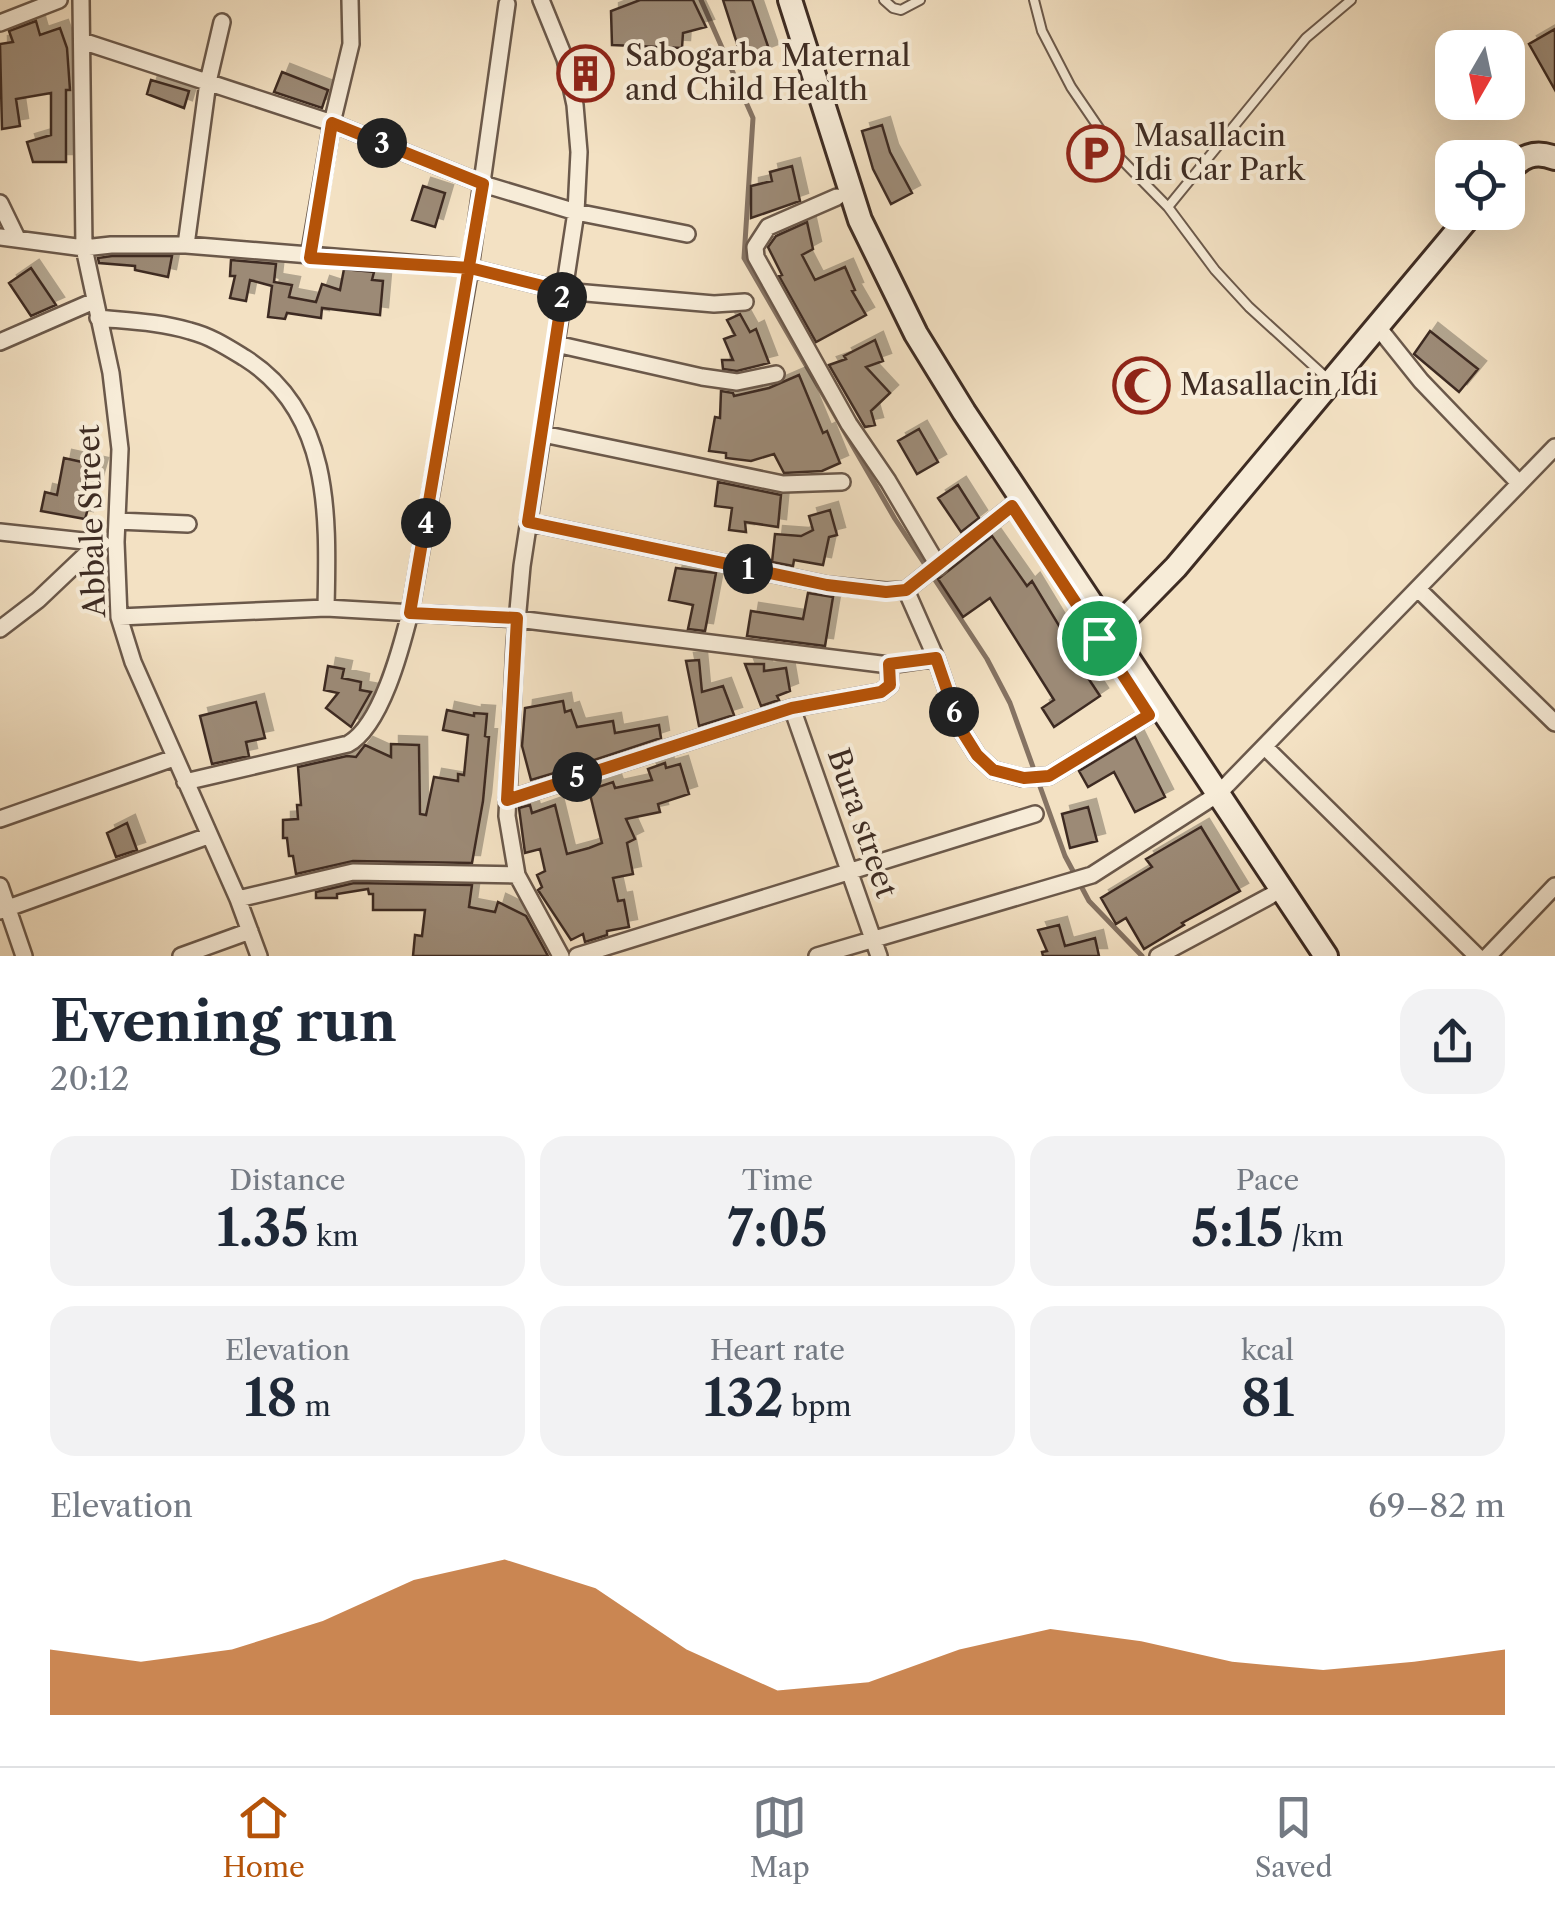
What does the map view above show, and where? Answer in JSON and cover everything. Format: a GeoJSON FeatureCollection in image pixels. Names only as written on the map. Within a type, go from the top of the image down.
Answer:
{"type":"FeatureCollection","features":[{"type":"Feature","properties":{"kind":"main road"},"geometry":{"type":"LineString","coordinates":[[774,0],[837,197],[899,328],[1012,506],[1104,634],[1149,715],[1326,956]]}},
{"type":"Feature","properties":{"kind":"main road"},"geometry":{"type":"LineString","coordinates":[[790,0],[845,178],[895,294],[944,381],[1310,956]]}},
{"type":"Feature","properties":{"kind":"main road"},"geometry":{"type":"LineString","coordinates":[[1525,157],[1553,153]]}},
{"type":"Feature","properties":{"kind":"main road"},"geometry":{"type":"LineString","coordinates":[[1104,634],[1148,598],[1176,567],[1458,230]]}},
{"type":"Feature","properties":{"kind":"street"},"geometry":{"type":"LineString","coordinates":[[0,23],[59,0]]}},
{"type":"Feature","properties":{"kind":"street","name":"Abbale Street"},"geometry":{"type":"LineString","coordinates":[[82,0],[84,248],[111,373],[120,449],[116,542],[120,617],[132,662],[238,899],[259,956]]}},
{"type":"Feature","properties":{"kind":"street"},"geometry":{"type":"LineString","coordinates":[[310,258],[332,123],[350,44],[350,0]]}},
{"type":"Feature","properties":{"kind":"street"},"geometry":{"type":"LineString","coordinates":[[185,782],[348,744],[361,737],[370,723],[402,646],[410,613],[483,184],[502,2],[541,2],[565,59],[575,105],[579,152],[576,212],[517,618],[507,816],[517,876],[561,956]]}},
{"type":"Feature","properties":{"kind":"street"},"geometry":{"type":"LineString","coordinates":[[186,245],[208,82],[222,22]]}},
{"type":"Feature","properties":{"kind":"street"},"geometry":{"type":"LineString","coordinates":[[82,41],[332,123],[483,184],[576,212],[687,234]]}},
{"type":"Feature","properties":{"kind":"street"},"geometry":{"type":"LineString","coordinates":[[837,197],[768,227],[755,246],[756,257],[849,424],[939,567]]}},
{"type":"Feature","properties":{"kind":"street"},"geometry":{"type":"LineString","coordinates":[[0,203],[17,238]]}},
{"type":"Feature","properties":{"kind":"street"},"geometry":{"type":"LineString","coordinates":[[0,237],[84,248],[111,244],[186,245],[470,268],[563,291],[714,304],[745,302]]}},
{"type":"Feature","properties":{"kind":"street"},"geometry":{"type":"LineString","coordinates":[[0,342],[94,301]]}},
{"type":"Feature","properties":{"kind":"street"},"geometry":{"type":"LineString","coordinates":[[98,318],[154,323],[218,342],[262,369],[291,399],[310,436],[323,481],[326,608]]}},
{"type":"Feature","properties":{"kind":"street"},"geometry":{"type":"LineString","coordinates":[[1377,326],[1421,380],[1519,483]]}},
{"type":"Feature","properties":{"kind":"street"},"geometry":{"type":"LineString","coordinates":[[556,344],[738,382],[776,374]]}},
{"type":"Feature","properties":{"kind":"street"},"geometry":{"type":"LineString","coordinates":[[543,434],[784,484],[842,482]]}},
{"type":"Feature","properties":{"kind":"street"},"geometry":{"type":"LineString","coordinates":[[817,956],[1092,875],[1212,798],[1555,447]]}},
{"type":"Feature","properties":{"kind":"street"},"geometry":{"type":"LineString","coordinates":[[528,522],[827,585],[886,592],[906,590],[1012,506]]}},
{"type":"Feature","properties":{"kind":"street"},"geometry":{"type":"LineString","coordinates":[[117,521],[188,524]]}},
{"type":"Feature","properties":{"kind":"street"},"geometry":{"type":"LineString","coordinates":[[0,532],[97,544],[116,542]]}},
{"type":"Feature","properties":{"kind":"street"},"geometry":{"type":"LineString","coordinates":[[0,629],[38,600],[97,544]]}},
{"type":"Feature","properties":{"kind":"street"},"geometry":{"type":"LineString","coordinates":[[906,590],[936,658],[960,728],[977,755],[993,770],[1024,778],[1049,776],[1149,715]]}},
{"type":"Feature","properties":{"kind":"street"},"geometry":{"type":"LineString","coordinates":[[1419,590],[1555,723]]}},
{"type":"Feature","properties":{"kind":"street"},"geometry":{"type":"LineString","coordinates":[[120,617],[326,608],[517,618],[889,664],[936,658]]}},
{"type":"Feature","properties":{"kind":"street"},"geometry":{"type":"LineString","coordinates":[[507,800],[792,708],[881,692],[890,685],[889,664]]}},
{"type":"Feature","properties":{"kind":"street","name":"Bura street"},"geometry":{"type":"LineString","coordinates":[[792,708],[879,956]]}},
{"type":"Feature","properties":{"kind":"street"},"geometry":{"type":"LineString","coordinates":[[1264,747],[1477,956]]}},
{"type":"Feature","properties":{"kind":"street"},"geometry":{"type":"LineString","coordinates":[[0,819],[174,758]]}},
{"type":"Feature","properties":{"kind":"street"},"geometry":{"type":"LineString","coordinates":[[578,956],[1035,814]]}},
{"type":"Feature","properties":{"kind":"street"},"geometry":{"type":"LineString","coordinates":[[4,910],[208,836]]}},
{"type":"Feature","properties":{"kind":"street"},"geometry":{"type":"LineString","coordinates":[[238,899],[353,872],[517,876]]}},
{"type":"Feature","properties":{"kind":"street"},"geometry":{"type":"LineString","coordinates":[[0,886],[4,910],[24,956]]}},
{"type":"Feature","properties":{"kind":"street"},"geometry":{"type":"LineString","coordinates":[[1488,956],[1555,886]]}},
{"type":"Feature","properties":{"kind":"street"},"geometry":{"type":"LineString","coordinates":[[1158,956],[1270,896]]}},
{"type":"Feature","properties":{"kind":"street"},"geometry":{"type":"LineString","coordinates":[[181,956],[250,931]]}},
{"type":"Feature","properties":{"kind":"lane"},"geometry":{"type":"LineString","coordinates":[[884,0],[901,10],[920,0]]}},
{"type":"Feature","properties":{"kind":"lane"},"geometry":{"type":"LineString","coordinates":[[1034,0],[1042,31],[1070,87],[1118,156],[1168,207],[1214,270],[1249,307],[1330,380]]}},
{"type":"Feature","properties":{"kind":"lane"},"geometry":{"type":"LineString","coordinates":[[1168,207],[1306,38],[1352,0]]}},
{"type":"Feature","properties":{"kind":"building"},"geometry":{"type":"Polygon","coordinates":[[[640,0],[693,0],[706,27],[683,33],[682,48],[612,45],[611,11],[640,0]]]}},
{"type":"Feature","properties":{"kind":"building"},"geometry":{"type":"Polygon","coordinates":[[[723,0],[752,0],[770,52],[743,62],[723,0]]]}},
{"type":"Feature","properties":{"kind":"building"},"geometry":{"type":"Polygon","coordinates":[[[36,21],[40,35],[60,28],[67,48],[70,90],[66,90],[66,162],[33,162],[27,142],[51,135],[51,93],[16,99],[20,126],[2,129],[0,44],[13,42],[9,31],[36,21]]]}},
{"type":"Feature","properties":{"kind":"building"},"geometry":{"type":"Polygon","coordinates":[[[1555,29],[1555,90],[1529,44],[1555,29]]]}},
{"type":"Feature","properties":{"kind":"building"},"geometry":{"type":"Polygon","coordinates":[[[282,72],[328,90],[322,108],[274,92],[282,72]]]}},
{"type":"Feature","properties":{"kind":"building"},"geometry":{"type":"Polygon","coordinates":[[[151,80],[189,91],[184,108],[147,94],[151,80]]]}},
{"type":"Feature","properties":{"kind":"building"},"geometry":{"type":"Polygon","coordinates":[[[882,125],[890,152],[912,193],[891,204],[873,169],[862,131],[882,125]]]}},
{"type":"Feature","properties":{"kind":"building"},"geometry":{"type":"Polygon","coordinates":[[[792,166],[800,201],[751,218],[751,186],[772,181],[770,172],[792,166]]]}},
{"type":"Feature","properties":{"kind":"building"},"geometry":{"type":"Polygon","coordinates":[[[423,186],[445,193],[435,227],[412,220],[423,186]]]}},
{"type":"Feature","properties":{"kind":"building"},"geometry":{"type":"Polygon","coordinates":[[[807,222],[813,249],[802,255],[815,280],[845,267],[855,290],[852,291],[866,315],[816,342],[779,276],[782,275],[768,247],[776,236],[807,222]]]}},
{"type":"Feature","properties":{"kind":"building"},"geometry":{"type":"Polygon","coordinates":[[[172,256],[168,277],[135,270],[135,266],[99,263],[98,258],[172,256]]]}},
{"type":"Feature","properties":{"kind":"building"},"geometry":{"type":"Polygon","coordinates":[[[231,260],[276,264],[274,282],[292,285],[289,297],[316,302],[322,284],[340,290],[344,269],[374,272],[372,280],[383,281],[380,315],[322,308],[321,318],[287,313],[285,319],[268,317],[272,286],[250,280],[246,301],[230,298],[235,276],[230,276],[231,260]]]}},
{"type":"Feature","properties":{"kind":"building"},"geometry":{"type":"Polygon","coordinates":[[[31,268],[56,305],[31,316],[9,283],[31,268]]]}},
{"type":"Feature","properties":{"kind":"building"},"geometry":{"type":"Polygon","coordinates":[[[740,314],[750,332],[756,329],[769,363],[737,371],[723,369],[722,360],[733,360],[724,339],[735,335],[727,320],[740,314]]]}},
{"type":"Feature","properties":{"kind":"building"},"geometry":{"type":"Polygon","coordinates":[[[1430,331],[1478,369],[1459,392],[1414,354],[1430,331]]]}},
{"type":"Feature","properties":{"kind":"building"},"geometry":{"type":"Polygon","coordinates":[[[875,340],[883,361],[866,367],[890,393],[871,411],[875,425],[865,427],[829,365],[875,340]]]}},
{"type":"Feature","properties":{"kind":"building"},"geometry":{"type":"Polygon","coordinates":[[[799,375],[840,463],[822,471],[784,473],[774,454],[751,461],[709,451],[715,417],[720,418],[721,391],[734,396],[769,388],[799,375]]]}},
{"type":"Feature","properties":{"kind":"building"},"geometry":{"type":"Polygon","coordinates":[[[919,429],[938,462],[917,474],[898,441],[919,429]]]}},
{"type":"Feature","properties":{"kind":"building"},"geometry":{"type":"Polygon","coordinates":[[[64,458],[100,466],[85,519],[41,511],[45,492],[57,495],[64,458]]]}},
{"type":"Feature","properties":{"kind":"building"},"geometry":{"type":"Polygon","coordinates":[[[718,482],[781,495],[778,527],[745,522],[746,532],[729,530],[732,508],[715,506],[718,482]]]}},
{"type":"Feature","properties":{"kind":"building"},"geometry":{"type":"Polygon","coordinates":[[[958,485],[979,518],[961,532],[938,498],[958,485]]]}},
{"type":"Feature","properties":{"kind":"building"},"geometry":{"type":"Polygon","coordinates":[[[830,510],[837,535],[829,537],[823,565],[794,560],[793,566],[772,562],[775,534],[801,536],[813,530],[809,516],[830,510]]]}},
{"type":"Feature","properties":{"kind":"building"},"geometry":{"type":"Polygon","coordinates":[[[992,536],[1027,586],[1032,581],[1100,696],[1054,727],[1042,708],[1054,700],[990,598],[963,617],[938,579],[992,536]]]}},
{"type":"Feature","properties":{"kind":"building"},"geometry":{"type":"Polygon","coordinates":[[[676,568],[716,573],[705,631],[688,629],[693,605],[669,600],[676,568]]]}},
{"type":"Feature","properties":{"kind":"building"},"geometry":{"type":"Polygon","coordinates":[[[808,593],[833,597],[825,646],[747,636],[751,611],[803,619],[808,593]]]}},
{"type":"Feature","properties":{"kind":"building"},"geometry":{"type":"Polygon","coordinates":[[[699,660],[702,692],[723,686],[734,715],[699,726],[686,661],[699,660]]]}},
{"type":"Feature","properties":{"kind":"building"},"geometry":{"type":"Polygon","coordinates":[[[745,664],[764,664],[764,671],[786,668],[790,691],[761,706],[745,664]]]}},
{"type":"Feature","properties":{"kind":"building"},"geometry":{"type":"Polygon","coordinates":[[[328,666],[344,669],[342,678],[361,682],[360,690],[371,692],[351,727],[326,708],[338,693],[324,690],[328,666]]]}},
{"type":"Feature","properties":{"kind":"building"},"geometry":{"type":"Polygon","coordinates":[[[563,701],[565,712],[571,710],[577,727],[613,721],[615,733],[659,725],[661,738],[579,765],[561,767],[561,771],[531,780],[522,746],[525,708],[563,701]]]}},
{"type":"Feature","properties":{"kind":"building"},"geometry":{"type":"Polygon","coordinates":[[[256,702],[265,738],[246,742],[249,756],[212,764],[200,716],[256,702]]]}},
{"type":"Feature","properties":{"kind":"building"},"geometry":{"type":"Polygon","coordinates":[[[447,710],[474,716],[487,714],[485,736],[489,737],[483,801],[472,863],[353,861],[296,874],[287,838],[283,838],[283,820],[298,819],[298,767],[356,757],[365,745],[391,757],[391,744],[419,745],[420,814],[426,815],[434,777],[458,781],[458,774],[464,775],[468,735],[443,730],[447,710]]]}},
{"type":"Feature","properties":{"kind":"building"},"geometry":{"type":"Polygon","coordinates":[[[1135,737],[1165,797],[1135,812],[1114,772],[1088,787],[1079,771],[1135,737]]]}},
{"type":"Feature","properties":{"kind":"building"},"geometry":{"type":"Polygon","coordinates":[[[665,763],[666,768],[680,764],[689,794],[658,804],[660,812],[626,819],[635,839],[627,843],[633,874],[613,878],[618,901],[624,900],[629,927],[607,931],[607,935],[585,942],[583,934],[571,940],[538,890],[542,887],[537,875],[545,871],[540,849],[525,853],[519,808],[530,805],[532,813],[555,805],[567,854],[589,848],[602,843],[589,790],[613,782],[615,788],[652,780],[648,769],[665,763]]]}},
{"type":"Feature","properties":{"kind":"building"},"geometry":{"type":"Polygon","coordinates":[[[1088,807],[1097,841],[1070,848],[1062,814],[1088,807]]]}},
{"type":"Feature","properties":{"kind":"building"},"geometry":{"type":"Polygon","coordinates":[[[127,823],[137,850],[116,857],[107,833],[127,823]]]}},
{"type":"Feature","properties":{"kind":"building"},"geometry":{"type":"Polygon","coordinates":[[[1201,827],[1240,891],[1144,949],[1126,918],[1116,924],[1101,898],[1152,867],[1146,859],[1201,827]]]}},
{"type":"Feature","properties":{"kind":"building"},"geometry":{"type":"Polygon","coordinates":[[[354,883],[472,885],[469,907],[495,912],[498,902],[526,916],[548,956],[413,956],[415,935],[422,936],[425,910],[373,910],[373,894],[368,889],[337,894],[337,898],[316,898],[316,892],[354,883]]]}},
{"type":"Feature","properties":{"kind":"building"},"geometry":{"type":"Polygon","coordinates":[[[1059,925],[1065,946],[1095,938],[1099,956],[1043,956],[1042,952],[1047,951],[1038,930],[1059,925]]]}},
{"type":"Feature","properties":{"kind":"waterway"},"geometry":{"type":"LineString","coordinates":[[701,0],[753,118],[744,258],[895,519],[987,659],[1010,703],[1065,856],[1089,901],[1142,956]]}},
{"type":"Feature","properties":{"kind":"place","name":"Sabogarba Maternal and Child Health"},"geometry":{"type":"Point","coordinates":[586,73]}},
{"type":"Feature","properties":{"kind":"place","name":"Masallacin Idi Car Park"},"geometry":{"type":"Point","coordinates":[1095,153]}},
{"type":"Feature","properties":{"kind":"place","name":"Masallacin Idi"},"geometry":{"type":"Point","coordinates":[1141,385]}},
{"type":"Feature","properties":{"kind":"route"},"geometry":{"type":"LineString","coordinates":[[1099,638],[1012,506],[906,590],[886,592],[827,585],[528,522],[563,291],[470,268],[310,258],[332,123],[483,184],[470,268],[410,613],[517,618],[507,800],[792,708],[881,692],[890,685],[889,664],[936,658],[960,728],[977,755],[993,770],[1024,778],[1049,776],[1149,715],[1099,638]]}}]}
